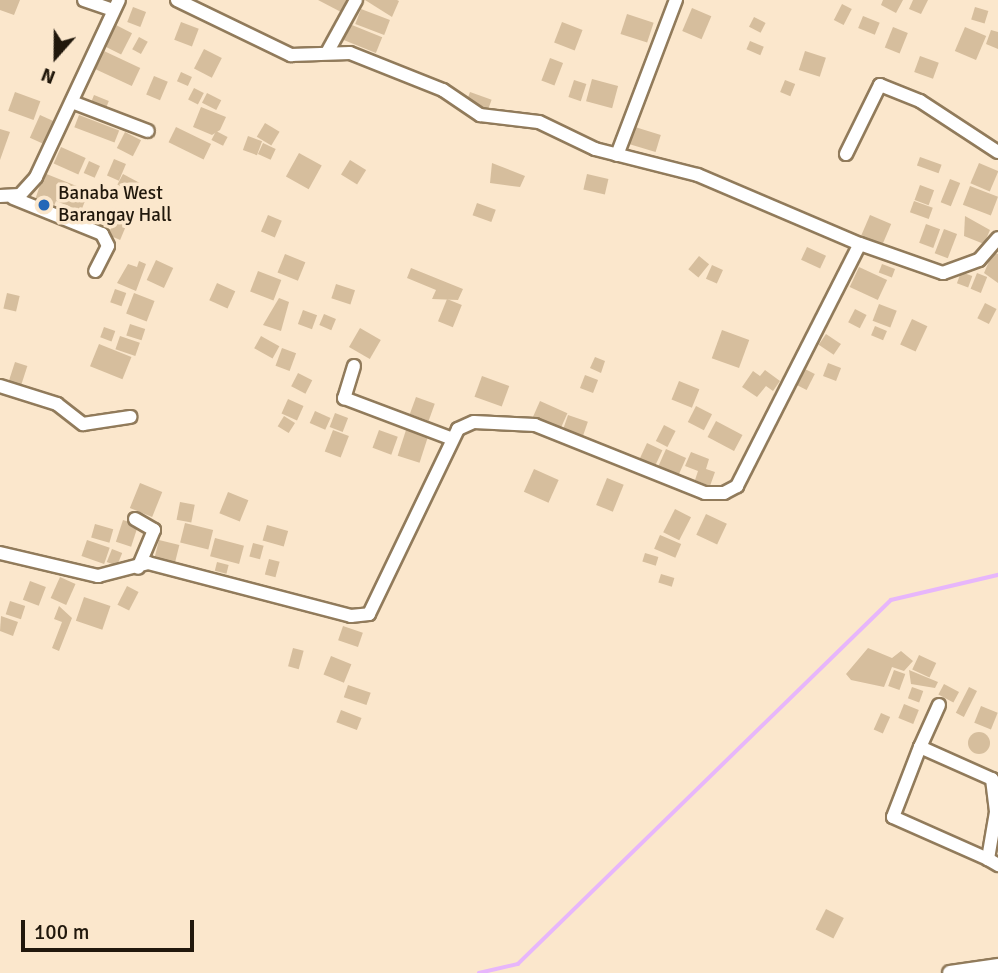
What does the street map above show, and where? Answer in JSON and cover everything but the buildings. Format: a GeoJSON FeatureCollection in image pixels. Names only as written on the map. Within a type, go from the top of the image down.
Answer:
{"type":"FeatureCollection","features":[{"type":"Feature","properties":{"kind":"main road"},"geometry":{"type":"LineString","coordinates":[[950,973],[998,966]]}},
{"type":"Feature","properties":{"kind":"street"},"geometry":{"type":"LineString","coordinates":[[6,197],[36,177],[116,5],[84,0]]}},
{"type":"Feature","properties":{"kind":"street"},"geometry":{"type":"LineString","coordinates":[[162,0],[176,0],[291,55],[328,51],[443,90],[480,115],[539,122],[617,155],[743,191],[860,244],[943,273],[979,260],[998,237]]}},
{"type":"Feature","properties":{"kind":"street"},"geometry":{"type":"LineString","coordinates":[[328,51],[356,0]]}},
{"type":"Feature","properties":{"kind":"street"},"geometry":{"type":"LineString","coordinates":[[617,155],[676,0]]}},
{"type":"Feature","properties":{"kind":"street"},"geometry":{"type":"LineString","coordinates":[[846,154],[880,85],[920,101],[998,152]]}},
{"type":"Feature","properties":{"kind":"street"},"geometry":{"type":"LineString","coordinates":[[72,102],[148,131]]}},
{"type":"Feature","properties":{"kind":"street"},"geometry":{"type":"LineString","coordinates":[[6,197],[103,234],[108,246],[95,271]]}},
{"type":"Feature","properties":{"kind":"street"},"geometry":{"type":"LineString","coordinates":[[0,553],[98,576],[148,564],[351,616],[369,614],[450,438],[474,422],[536,425],[705,493],[723,493],[737,486],[860,244]]}},
{"type":"Feature","properties":{"kind":"street"},"geometry":{"type":"LineString","coordinates":[[355,366],[344,398],[450,438]]}},
{"type":"Feature","properties":{"kind":"street"},"geometry":{"type":"LineString","coordinates":[[0,386],[57,404],[83,424],[130,417]]}},
{"type":"Feature","properties":{"kind":"street"},"geometry":{"type":"LineString","coordinates":[[135,519],[154,530],[138,568]]}},
{"type":"Feature","properties":{"kind":"street"},"geometry":{"type":"LineString","coordinates":[[920,747],[992,779],[996,812],[993,862],[893,817],[920,747],[939,705]]}},
{"type":"Feature","properties":{"kind":"waterway"},"geometry":{"type":"LineString","coordinates":[[479,973],[518,964],[891,600],[998,575]]}},
{"type":"Feature","properties":{"kind":"place","name":"Banaba West Barangay Hall"},"geometry":{"type":"Point","coordinates":[44,205]}}]}
